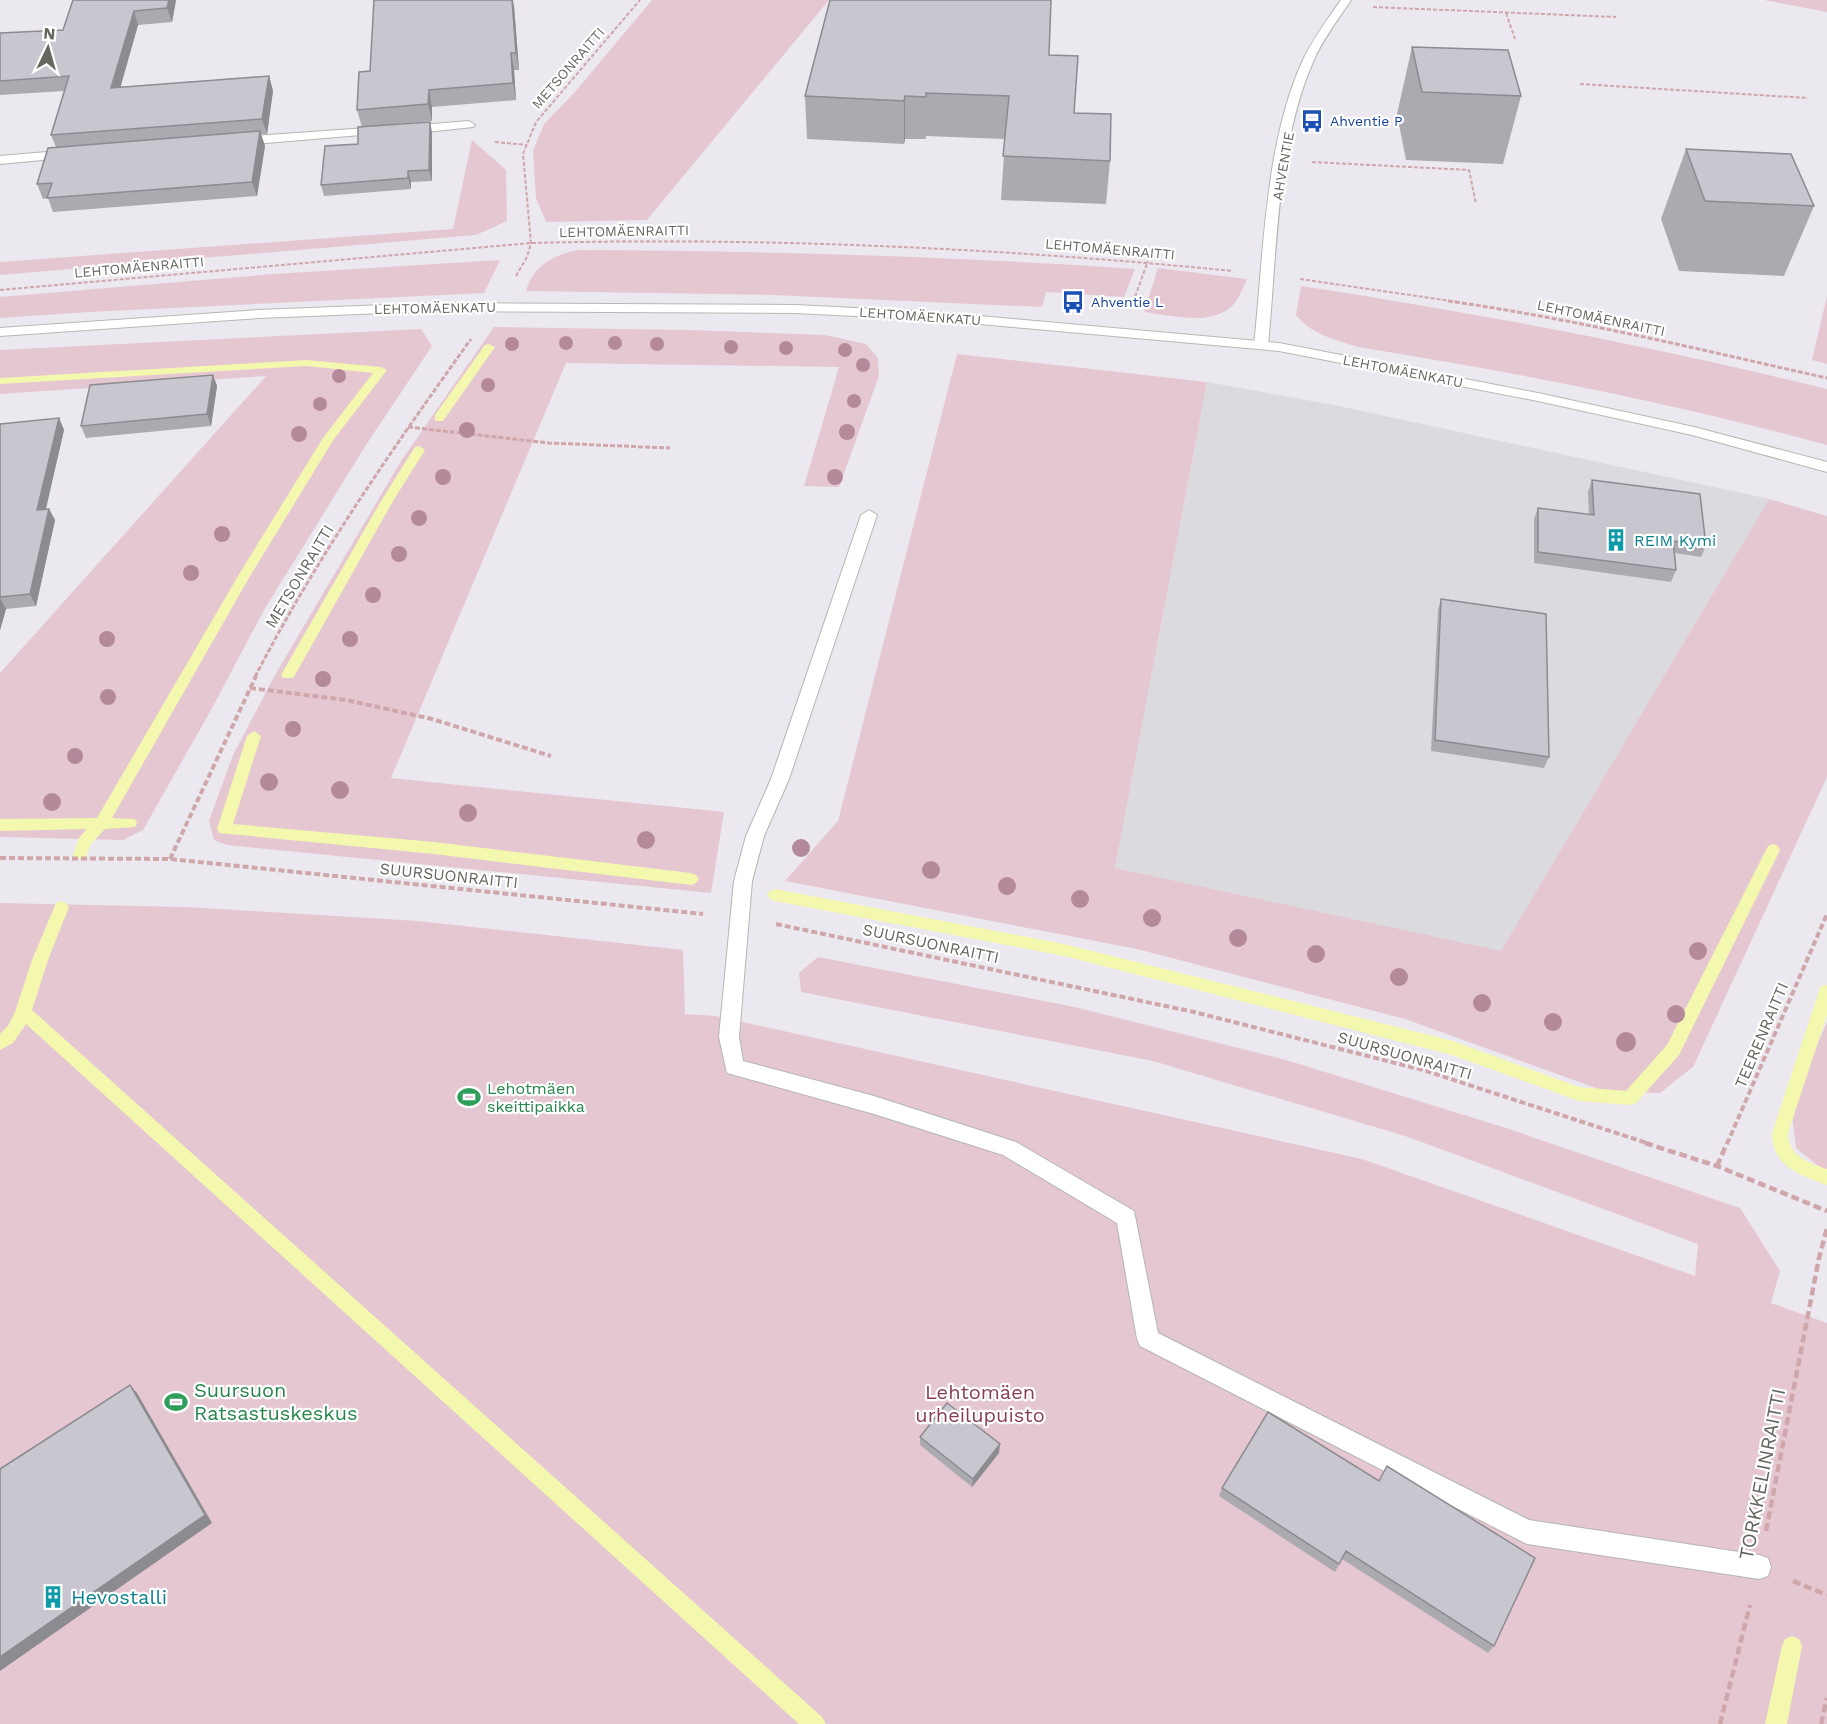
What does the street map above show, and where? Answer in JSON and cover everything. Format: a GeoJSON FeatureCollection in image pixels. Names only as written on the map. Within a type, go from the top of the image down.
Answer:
{"type":"FeatureCollection","features":[{"type":"Feature","properties":{"kind":"street","name":"AHVENTIE"},"geometry":{"type":"LineString","coordinates":[[1261,345],[1277,195],[1286,138],[1304,70],[1323,33],[1346,0]]}},
{"type":"Feature","properties":{"kind":"street"},"geometry":{"type":"LineString","coordinates":[[223,143],[470,125]]}},
{"type":"Feature","properties":{"kind":"street"},"geometry":{"type":"LineString","coordinates":[[0,160],[82,153]]}},
{"type":"Feature","properties":{"kind":"street","name":"LEHTOMÄENKATU"},"geometry":{"type":"LineString","coordinates":[[0,332],[258,314],[436,307],[783,309],[936,316],[1261,345],[1560,402],[1694,431],[1827,467]]}},
{"type":"Feature","properties":{"kind":"street"},"geometry":{"type":"LineString","coordinates":[[869,515],[780,779],[755,836],[743,881],[729,1037],[734,1067],[874,1105],[1009,1148],[1127,1218],[1148,1340],[1527,1532],[1759,1568]]}},
{"type":"Feature","properties":{"kind":"path","name":"METSONRAITTI"},"geometry":{"type":"LineString","coordinates":[[512,284],[527,257],[531,243],[523,154],[536,122],[640,0]]}},
{"type":"Feature","properties":{"kind":"path"},"geometry":{"type":"LineString","coordinates":[[1364,7],[1616,17]]}},
{"type":"Feature","properties":{"kind":"path"},"geometry":{"type":"LineString","coordinates":[[1506,13],[1515,39]]}},
{"type":"Feature","properties":{"kind":"path"},"geometry":{"type":"LineString","coordinates":[[1580,84],[1808,98]]}},
{"type":"Feature","properties":{"kind":"path"},"geometry":{"type":"LineString","coordinates":[[1304,162],[1469,170],[1476,204]]}},
{"type":"Feature","properties":{"kind":"path","name":"LEHTOMÄENRAITTI"},"geometry":{"type":"LineString","coordinates":[[0,290],[531,243],[693,240],[944,248],[1148,261],[1238,272]]}},
{"type":"Feature","properties":{"kind":"path"},"geometry":{"type":"LineString","coordinates":[[1131,308],[1148,261]]}},
{"type":"Feature","properties":{"kind":"path","name":"LEHTOMÄENRAITTI"},"geometry":{"type":"LineString","coordinates":[[1298,279],[1510,310],[1636,335],[1827,378]]}},
{"type":"Feature","properties":{"kind":"path","name":"METSONRAITTI"},"geometry":{"type":"LineString","coordinates":[[170,859],[250,688],[288,615],[407,427],[475,334]]}},
{"type":"Feature","properties":{"kind":"path"},"geometry":{"type":"LineString","coordinates":[[407,427],[549,443],[670,448]]}},
{"type":"Feature","properties":{"kind":"path"},"geometry":{"type":"LineString","coordinates":[[250,688],[346,700],[432,719],[551,756]]}},
{"type":"Feature","properties":{"kind":"path","name":"SUURSUONRAITTI"},"geometry":{"type":"LineString","coordinates":[[0,858],[170,859],[254,866],[739,918],[802,928],[1194,1012],[1423,1070],[1717,1166],[1827,1211]]}},
{"type":"Feature","properties":{"kind":"path","name":"TEERENRAITTI"},"geometry":{"type":"LineString","coordinates":[[1717,1166],[1827,914]]}},
{"type":"Feature","properties":{"kind":"path","name":"TORKKELINRAITTI"},"geometry":{"type":"LineString","coordinates":[[1720,1724],[1759,1568],[1819,1258],[1827,1228]]}},
{"type":"Feature","properties":{"kind":"path"},"geometry":{"type":"LineString","coordinates":[[1821,1724],[1827,1698]]}},
{"type":"Feature","properties":{"kind":"shaded area"},"geometry":{"type":"Polygon","coordinates":[[[1207,382],[1334,405],[1769,499],[1501,952],[1115,868],[1207,382]]]}},
{"type":"Feature","properties":{"kind":"green space"},"geometry":{"type":"Polygon","coordinates":[[[652,0],[829,0],[647,220],[546,222],[536,198],[533,151],[544,124],[575,92],[652,0]]]}},
{"type":"Feature","properties":{"kind":"green space"},"geometry":{"type":"Polygon","coordinates":[[[1764,0],[1827,0],[1827,12],[1764,0]]]}},
{"type":"Feature","properties":{"kind":"green space"},"geometry":{"type":"Polygon","coordinates":[[[472,140],[506,170],[507,221],[476,235],[0,275],[0,262],[453,229],[472,140]]]}},
{"type":"Feature","properties":{"kind":"green space"},"geometry":{"type":"Polygon","coordinates":[[[577,250],[856,255],[1135,269],[1124,297],[1046,292],[1042,307],[772,295],[526,291],[534,274],[545,263],[577,250]]]}},
{"type":"Feature","properties":{"kind":"green space"},"geometry":{"type":"Polygon","coordinates":[[[500,260],[484,293],[0,318],[0,297],[273,274],[500,260]]]}},
{"type":"Feature","properties":{"kind":"green space"},"geometry":{"type":"Polygon","coordinates":[[[1158,268],[1247,279],[1234,304],[1218,315],[1187,318],[1144,312],[1158,268]]]}},
{"type":"Feature","properties":{"kind":"green space"},"geometry":{"type":"Polygon","coordinates":[[[1301,286],[1565,331],[1827,389],[1827,445],[1652,402],[1477,367],[1358,347],[1324,336],[1302,322],[1296,315],[1301,286]]]}},
{"type":"Feature","properties":{"kind":"green space"},"geometry":{"type":"Polygon","coordinates":[[[1827,296],[1827,364],[1812,360],[1827,296]]]}},
{"type":"Feature","properties":{"kind":"green space"},"geometry":{"type":"Polygon","coordinates":[[[494,327],[825,335],[866,344],[878,358],[879,376],[839,487],[804,486],[839,367],[566,363],[391,778],[724,812],[711,893],[227,845],[214,840],[209,821],[233,755],[275,675],[401,461],[494,327]]]}},
{"type":"Feature","properties":{"kind":"green space"},"geometry":{"type":"Polygon","coordinates":[[[421,329],[432,346],[366,445],[264,610],[143,830],[123,840],[0,837],[0,673],[266,376],[0,394],[0,350],[421,329]]]}},
{"type":"Feature","properties":{"kind":"green space"},"geometry":{"type":"Polygon","coordinates":[[[957,354],[1207,382],[1115,868],[1501,951],[1769,499],[1827,516],[1827,777],[1693,1067],[1660,1093],[1604,1091],[1405,1019],[1137,949],[785,881],[838,821],[957,354]]]}},
{"type":"Feature","properties":{"kind":"green space","name":"Lehtomäen urheilupuisto"},"geometry":{"type":"Polygon","coordinates":[[[0,903],[186,907],[418,921],[683,950],[685,1014],[716,1016],[1362,1159],[1695,1276],[1698,1244],[1405,1136],[1153,1061],[801,992],[799,973],[818,957],[1070,1006],[1286,1060],[1506,1128],[1740,1208],[1780,1271],[1771,1303],[1827,1323],[1827,1724],[0,1724],[0,903]]]}},
{"type":"Feature","properties":{"kind":"green space"},"geometry":{"type":"Polygon","coordinates":[[[1827,1022],[1827,1173],[1796,1148],[1791,1106],[1827,1022]]]}},
{"type":"Feature","properties":{"kind":"building"},"geometry":{"type":"Polygon","coordinates":[[[73,0],[169,0],[167,8],[134,11],[111,88],[269,76],[262,119],[51,135],[69,76],[0,81],[0,33],[63,30],[73,0]]]}},
{"type":"Feature","properties":{"kind":"building"},"geometry":{"type":"Polygon","coordinates":[[[374,0],[512,0],[516,53],[511,53],[513,83],[429,90],[428,104],[357,110],[359,72],[370,71],[374,0]]]}},
{"type":"Feature","properties":{"kind":"building"},"geometry":{"type":"Polygon","coordinates":[[[830,0],[1051,0],[1049,55],[1078,56],[1074,113],[1111,114],[1110,161],[1003,156],[1009,96],[926,93],[926,97],[905,96],[904,101],[805,96],[830,0]]]}},
{"type":"Feature","properties":{"kind":"building"},"geometry":{"type":"Polygon","coordinates":[[[1412,47],[1508,50],[1521,96],[1422,92],[1412,47]]]}},
{"type":"Feature","properties":{"kind":"building"},"geometry":{"type":"Polygon","coordinates":[[[430,122],[429,170],[408,171],[408,178],[321,185],[325,146],[358,144],[358,127],[430,122]]]}},
{"type":"Feature","properties":{"kind":"building"},"geometry":{"type":"Polygon","coordinates":[[[260,131],[252,182],[47,198],[52,183],[37,184],[48,148],[260,131]]]}},
{"type":"Feature","properties":{"kind":"building"},"geometry":{"type":"Polygon","coordinates":[[[1686,149],[1791,154],[1814,206],[1705,201],[1686,149]]]}},
{"type":"Feature","properties":{"kind":"building"},"geometry":{"type":"Polygon","coordinates":[[[213,375],[207,414],[81,426],[90,385],[213,375]]]}},
{"type":"Feature","properties":{"kind":"building"},"geometry":{"type":"Polygon","coordinates":[[[59,418],[37,510],[49,509],[30,594],[0,597],[0,424],[59,418]]]}},
{"type":"Feature","properties":{"kind":"building","name":"REIM Kymi"},"geometry":{"type":"Polygon","coordinates":[[[1592,480],[1700,494],[1706,546],[1673,541],[1676,570],[1538,552],[1538,508],[1594,515],[1592,480]]]}},
{"type":"Feature","properties":{"kind":"building"},"geometry":{"type":"Polygon","coordinates":[[[1441,599],[1546,614],[1549,757],[1435,740],[1441,599]]]}},
{"type":"Feature","properties":{"kind":"building","name":"Hevostalli"},"geometry":{"type":"Polygon","coordinates":[[[130,1385],[205,1515],[0,1657],[0,1469],[130,1385]]]}},
{"type":"Feature","properties":{"kind":"building"},"geometry":{"type":"Polygon","coordinates":[[[947,1403],[1000,1444],[973,1479],[920,1437],[947,1403]]]}},
{"type":"Feature","properties":{"kind":"building"},"geometry":{"type":"Polygon","coordinates":[[[1268,1412],[1379,1481],[1387,1466],[1535,1558],[1494,1646],[1346,1551],[1339,1564],[1222,1488],[1268,1412]]]}},
{"type":"Feature","properties":{"kind":"waterway"},"geometry":{"type":"LineString","coordinates":[[439,418],[489,347]]}},
{"type":"Feature","properties":{"kind":"waterway"},"geometry":{"type":"LineString","coordinates":[[0,381],[307,363],[381,370],[329,438],[244,576],[102,823]]}},
{"type":"Feature","properties":{"kind":"waterway"},"geometry":{"type":"LineString","coordinates":[[288,675],[387,501],[419,450]]}},
{"type":"Feature","properties":{"kind":"waterway"},"geometry":{"type":"LineString","coordinates":[[254,736],[224,829],[434,848],[691,879]]}},
{"type":"Feature","properties":{"kind":"waterway"},"geometry":{"type":"LineString","coordinates":[[0,825],[102,823]]}},
{"type":"Feature","properties":{"kind":"waterway"},"geometry":{"type":"LineString","coordinates":[[80,855],[84,842],[102,823]]}},
{"type":"Feature","properties":{"kind":"waterway"},"geometry":{"type":"LineString","coordinates":[[102,823],[130,823]]}},
{"type":"Feature","properties":{"kind":"waterway"},"geometry":{"type":"LineString","coordinates":[[775,895],[1064,950],[1453,1048],[1579,1094],[1630,1098],[1673,1050],[1773,850]]}},
{"type":"Feature","properties":{"kind":"waterway"},"geometry":{"type":"LineString","coordinates":[[23,1012],[40,960],[61,907]]}},
{"type":"Feature","properties":{"kind":"waterway"},"geometry":{"type":"LineString","coordinates":[[1827,991],[1780,1133],[1780,1143],[1787,1157],[1801,1167],[1827,1177]]}},
{"type":"Feature","properties":{"kind":"waterway"},"geometry":{"type":"LineString","coordinates":[[0,1043],[8,1038],[23,1012]]}},
{"type":"Feature","properties":{"kind":"waterway"},"geometry":{"type":"LineString","coordinates":[[23,1012],[815,1724]]}},
{"type":"Feature","properties":{"kind":"waterway"},"geometry":{"type":"LineString","coordinates":[[1776,1724],[1792,1646]]}},
{"type":"Feature","properties":{"kind":"place","name":"Ahventie P"},"geometry":{"type":"Point","coordinates":[1312,121]}},
{"type":"Feature","properties":{"kind":"place","name":"Ahventie L"},"geometry":{"type":"Point","coordinates":[1073,302]}},
{"type":"Feature","properties":{"kind":"place","name":"REIM Kymi"},"geometry":{"type":"Point","coordinates":[1616,540]}},
{"type":"Feature","properties":{"kind":"place","name":"Lehotmäen skeittipaikka"},"geometry":{"type":"Point","coordinates":[469,1097]}},
{"type":"Feature","properties":{"kind":"place","name":"Suursuon Ratsastuskeskus"},"geometry":{"type":"Point","coordinates":[176,1402]}},
{"type":"Feature","properties":{"kind":"place","name":"Hevostalli"},"geometry":{"type":"Point","coordinates":[53,1597]}}]}
